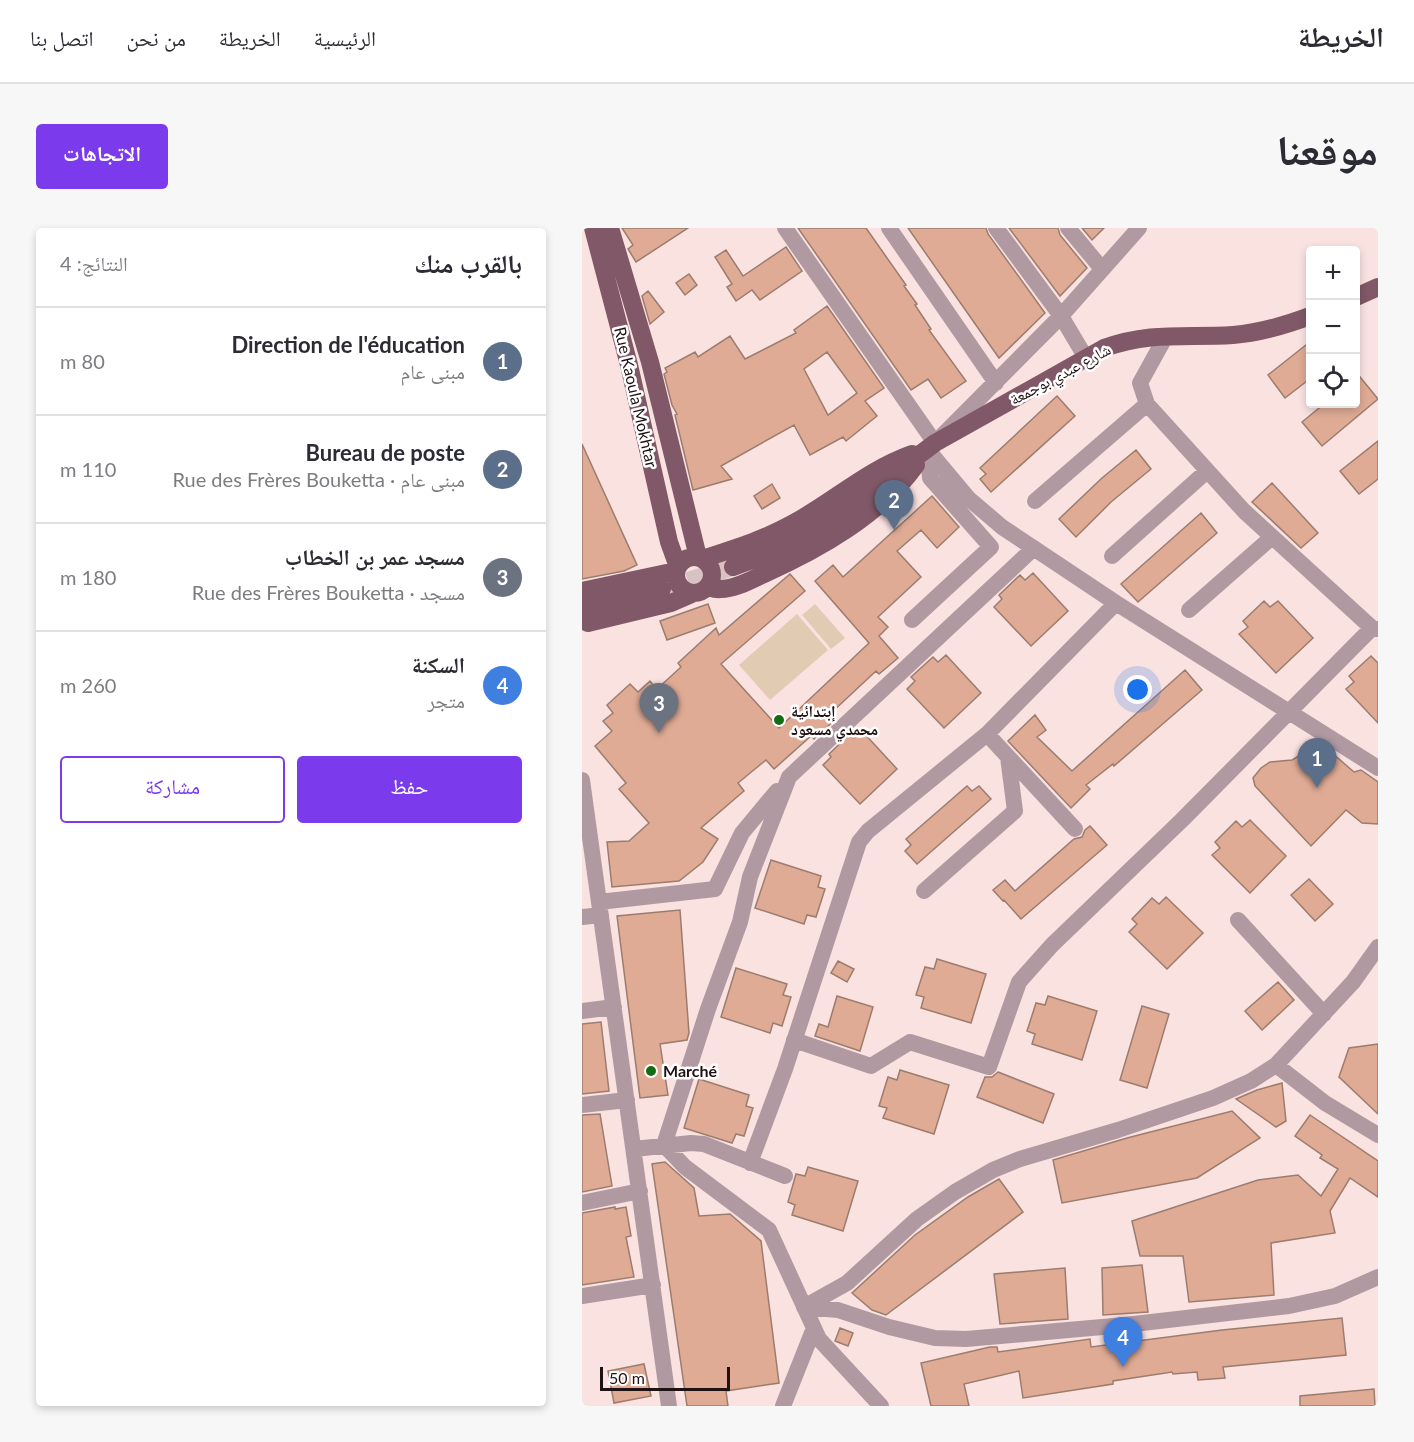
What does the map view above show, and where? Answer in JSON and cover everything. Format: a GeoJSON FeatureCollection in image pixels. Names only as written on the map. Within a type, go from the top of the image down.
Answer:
{"type":"FeatureCollection","features":[{"type":"Feature","properties":{"kind":"main road","name":"Rue Kaoula Mokhtar"},"geometry":{"type":"LineString","coordinates":[[593,228],[629,365],[677,569]]}},
{"type":"Feature","properties":{"kind":"main road","name":"Rue Kaoula Mokhtar"},"geometry":{"type":"LineString","coordinates":[[610,228],[650,362],[700,558]]}},
{"type":"Feature","properties":{"kind":"main road"},"geometry":{"type":"LineString","coordinates":[[1360,295],[1378,287]]}},
{"type":"Feature","properties":{"kind":"main road","name":"شارع عبدي بوجمعة"},"geometry":{"type":"LineString","coordinates":[[931,446],[1104,348],[1124,341],[1145,337],[1234,335],[1271,328],[1306,318]]}},
{"type":"Feature","properties":{"kind":"main road"},"geometry":{"type":"LineString","coordinates":[[677,569],[678,584],[682,589],[721,590],[740,585],[780,568],[832,538],[888,498],[904,482],[931,446]]}},
{"type":"Feature","properties":{"kind":"main road"},"geometry":{"type":"LineString","coordinates":[[582,591],[677,569],[688,558],[700,558],[738,548],[776,532],[801,518],[888,462],[931,446]]}},
{"type":"Feature","properties":{"kind":"main road"},"geometry":{"type":"LineString","coordinates":[[733,567],[765,555],[821,526],[931,446]]}},
{"type":"Feature","properties":{"kind":"main road"},"geometry":{"type":"LineString","coordinates":[[582,620],[588,623],[671,603],[700,590],[710,583],[712,572],[710,566],[700,558]]}},
{"type":"Feature","properties":{"kind":"main road"},"geometry":{"type":"LineString","coordinates":[[582,607],[662,589]]}},
{"type":"Feature","properties":{"kind":"street"},"geometry":{"type":"LineString","coordinates":[[785,228],[968,498],[1002,527],[1116,603],[1378,768]]}},
{"type":"Feature","properties":{"kind":"street"},"geometry":{"type":"LineString","coordinates":[[889,228],[996,383]]}},
{"type":"Feature","properties":{"kind":"street"},"geometry":{"type":"LineString","coordinates":[[996,228],[1061,316],[1086,358]]}},
{"type":"Feature","properties":{"kind":"street"},"geometry":{"type":"LineString","coordinates":[[1068,228],[1102,269]]}},
{"type":"Feature","properties":{"kind":"street"},"geometry":{"type":"LineString","coordinates":[[912,620],[991,547],[930,478],[931,446],[1061,316],[1139,228]]}},
{"type":"Feature","properties":{"kind":"street"},"geometry":{"type":"LineString","coordinates":[[794,1040],[871,1066],[910,1042],[989,1067],[1019,982],[1052,945],[1375,628],[1271,538],[1207,471],[1148,404],[1140,383],[1166,336]]}},
{"type":"Feature","properties":{"kind":"street"},"geometry":{"type":"LineString","coordinates":[[1035,501],[1148,404]]}},
{"type":"Feature","properties":{"kind":"street"},"geometry":{"type":"LineString","coordinates":[[1112,556],[1207,471]]}},
{"type":"Feature","properties":{"kind":"street"},"geometry":{"type":"LineString","coordinates":[[1189,610],[1271,538]]}},
{"type":"Feature","properties":{"kind":"street"},"geometry":{"type":"LineString","coordinates":[[582,917],[600,908],[715,889],[742,833],[789,777],[1034,548]]}},
{"type":"Feature","properties":{"kind":"street"},"geometry":{"type":"LineString","coordinates":[[750,1163],[860,842],[868,831],[987,734],[1116,603]]}},
{"type":"Feature","properties":{"kind":"street"},"geometry":{"type":"LineString","coordinates":[[987,734],[1075,829]]}},
{"type":"Feature","properties":{"kind":"street"},"geometry":{"type":"LineString","coordinates":[[924,891],[1015,811],[1008,757]]}},
{"type":"Feature","properties":{"kind":"street"},"geometry":{"type":"LineString","coordinates":[[664,1145],[708,1009],[740,922],[750,876],[789,777]]}},
{"type":"Feature","properties":{"kind":"street"},"geometry":{"type":"LineString","coordinates":[[582,780],[585,822],[600,908],[669,1406]]}},
{"type":"Feature","properties":{"kind":"street"},"geometry":{"type":"LineString","coordinates":[[1238,920],[1324,1014]]}},
{"type":"Feature","properties":{"kind":"street"},"geometry":{"type":"LineString","coordinates":[[804,1307],[847,1283],[917,1219],[955,1192],[993,1170],[1012,1161],[1118,1130],[1213,1098],[1251,1081],[1276,1065],[1353,982],[1378,947]]}},
{"type":"Feature","properties":{"kind":"street"},"geometry":{"type":"LineString","coordinates":[[582,1011],[614,1007]]}},
{"type":"Feature","properties":{"kind":"street"},"geometry":{"type":"LineString","coordinates":[[1276,1065],[1324,1103],[1378,1135]]}},
{"type":"Feature","properties":{"kind":"street"},"geometry":{"type":"LineString","coordinates":[[582,1105],[627,1100]]}},
{"type":"Feature","properties":{"kind":"street"},"geometry":{"type":"LineString","coordinates":[[634,1149],[664,1145],[704,1144],[785,1176]]}},
{"type":"Feature","properties":{"kind":"street"},"geometry":{"type":"LineString","coordinates":[[664,1145],[685,1167],[769,1230],[819,1339],[881,1406]]}},
{"type":"Feature","properties":{"kind":"street"},"geometry":{"type":"LineString","coordinates":[[582,1203],[640,1191]]}},
{"type":"Feature","properties":{"kind":"street"},"geometry":{"type":"LineString","coordinates":[[804,1307],[838,1310],[890,1327],[935,1338],[966,1339],[1125,1325],[1289,1306],[1335,1296],[1378,1277]]}},
{"type":"Feature","properties":{"kind":"street"},"geometry":{"type":"LineString","coordinates":[[582,1296],[653,1285]]}},
{"type":"Feature","properties":{"kind":"street"},"geometry":{"type":"LineString","coordinates":[[783,1406],[814,1328]]}},
{"type":"Feature","properties":{"kind":"shaded area"},"geometry":{"type":"Polygon","coordinates":[[[815,604],[845,638],[831,649],[802,615],[815,604]]]}},
{"type":"Feature","properties":{"kind":"shaded area"},"geometry":{"type":"Polygon","coordinates":[[[797,614],[828,650],[770,700],[739,665],[797,614]]]}},
{"type":"Feature","properties":{"kind":"building"},"geometry":{"type":"Polygon","coordinates":[[[622,228],[688,228],[636,262],[628,249],[633,245],[622,228]]]}},
{"type":"Feature","properties":{"kind":"building"},"geometry":{"type":"Polygon","coordinates":[[[798,228],[866,228],[906,285],[904,286],[931,329],[929,330],[966,381],[941,398],[928,379],[911,390],[798,228]]]}},
{"type":"Feature","properties":{"kind":"building"},"geometry":{"type":"Polygon","coordinates":[[[908,228],[986,228],[1045,313],[999,358],[908,228]]]}},
{"type":"Feature","properties":{"kind":"building"},"geometry":{"type":"Polygon","coordinates":[[[1009,228],[1058,228],[1060,235],[1087,268],[1060,296],[1009,228]]]}},
{"type":"Feature","properties":{"kind":"building"},"geometry":{"type":"Polygon","coordinates":[[[1082,228],[1104,228],[1092,240],[1082,228]]]}},
{"type":"Feature","properties":{"kind":"building"},"geometry":{"type":"Polygon","coordinates":[[[786,247],[802,271],[760,300],[752,290],[736,301],[727,287],[732,284],[715,257],[726,250],[743,276],[786,247]]]}},
{"type":"Feature","properties":{"kind":"building"},"geometry":{"type":"Polygon","coordinates":[[[689,274],[697,285],[685,295],[676,283],[689,274]]]}},
{"type":"Feature","properties":{"kind":"building"},"geometry":{"type":"Polygon","coordinates":[[[648,291],[664,312],[650,324],[642,296],[648,291]]]}},
{"type":"Feature","properties":{"kind":"building"},"geometry":{"type":"Polygon","coordinates":[[[827,306],[884,388],[865,401],[877,416],[846,441],[843,437],[810,455],[794,425],[721,466],[732,479],[693,490],[675,415],[677,414],[672,405],[664,374],[667,372],[665,368],[695,352],[698,357],[730,336],[745,359],[796,333],[794,330],[827,306]],[[827,352],[804,369],[828,415],[857,393],[827,352]]]}},
{"type":"Feature","properties":{"kind":"building"},"geometry":{"type":"Polygon","coordinates":[[[1306,345],[1306,382],[1285,398],[1268,375],[1306,345]]]}},
{"type":"Feature","properties":{"kind":"building"},"geometry":{"type":"Polygon","coordinates":[[[1360,377],[1378,399],[1322,446],[1302,422],[1319,408],[1360,408],[1360,377]]]}},
{"type":"Feature","properties":{"kind":"building"},"geometry":{"type":"Polygon","coordinates":[[[1057,396],[1075,416],[991,492],[980,479],[986,474],[980,468],[1057,396]]]}},
{"type":"Feature","properties":{"kind":"building"},"geometry":{"type":"Polygon","coordinates":[[[1378,441],[1378,479],[1359,494],[1340,471],[1378,441]]]}},
{"type":"Feature","properties":{"kind":"building"},"geometry":{"type":"Polygon","coordinates":[[[582,444],[637,565],[624,571],[582,579],[582,444]]]}},
{"type":"Feature","properties":{"kind":"building"},"geometry":{"type":"Polygon","coordinates":[[[1136,450],[1151,469],[1111,502],[1076,537],[1059,519],[1102,478],[1136,450]]]}},
{"type":"Feature","properties":{"kind":"building"},"geometry":{"type":"Polygon","coordinates":[[[1272,483],[1318,533],[1301,548],[1252,502],[1272,483]]]}},
{"type":"Feature","properties":{"kind":"building"},"geometry":{"type":"Polygon","coordinates":[[[772,484],[780,498],[762,509],[754,496],[772,484]]]}},
{"type":"Feature","properties":{"kind":"building"},"geometry":{"type":"Polygon","coordinates":[[[932,496],[959,527],[937,548],[921,530],[897,551],[921,577],[878,617],[888,627],[879,636],[898,658],[879,674],[876,671],[831,713],[836,719],[814,739],[811,736],[774,769],[766,760],[738,783],[744,791],[701,828],[718,839],[703,862],[679,881],[612,887],[607,842],[629,841],[649,823],[619,789],[626,783],[595,746],[612,731],[603,721],[613,713],[607,705],[630,684],[638,692],[650,681],[657,689],[681,667],[678,663],[716,628],[719,635],[790,574],[805,591],[721,664],[779,728],[869,643],[815,581],[833,565],[843,577],[932,496]]]}},
{"type":"Feature","properties":{"kind":"building"},"geometry":{"type":"Polygon","coordinates":[[[1201,513],[1217,533],[1138,602],[1121,584],[1201,513]]]}},
{"type":"Feature","properties":{"kind":"building"},"geometry":{"type":"Polygon","coordinates":[[[1033,573],[1068,611],[1031,646],[994,607],[1002,599],[999,595],[1020,575],[1025,580],[1033,573]]]}},
{"type":"Feature","properties":{"kind":"building"},"geometry":{"type":"Polygon","coordinates":[[[1264,601],[1270,607],[1278,601],[1313,638],[1276,673],[1239,634],[1248,627],[1243,621],[1264,601]]]}},
{"type":"Feature","properties":{"kind":"building"},"geometry":{"type":"Polygon","coordinates":[[[708,604],[715,623],[667,640],[660,621],[708,604]]]}},
{"type":"Feature","properties":{"kind":"building"},"geometry":{"type":"Polygon","coordinates":[[[946,655],[981,693],[944,728],[907,689],[915,681],[911,677],[933,657],[938,662],[946,655]]]}},
{"type":"Feature","properties":{"kind":"building"},"geometry":{"type":"Polygon","coordinates":[[[1371,656],[1378,663],[1378,723],[1346,689],[1354,682],[1349,676],[1371,656]]]}},
{"type":"Feature","properties":{"kind":"building"},"geometry":{"type":"Polygon","coordinates":[[[1185,670],[1202,690],[1114,766],[1113,764],[1086,785],[1090,789],[1071,808],[1008,741],[1035,715],[1046,730],[1037,737],[1072,771],[1185,670]]]}},
{"type":"Feature","properties":{"kind":"building"},"geometry":{"type":"Polygon","coordinates":[[[862,731],[897,769],[860,804],[823,765],[831,757],[829,754],[850,734],[854,738],[862,731]]]}},
{"type":"Feature","properties":{"kind":"building"},"geometry":{"type":"Polygon","coordinates":[[[1317,745],[1325,747],[1354,772],[1361,770],[1378,782],[1378,824],[1362,823],[1346,810],[1311,846],[1255,786],[1253,778],[1270,762],[1292,760],[1317,745]]]}},
{"type":"Feature","properties":{"kind":"building"},"geometry":{"type":"Polygon","coordinates":[[[967,786],[972,791],[979,786],[991,799],[917,864],[905,851],[911,845],[906,839],[967,786]]]}},
{"type":"Feature","properties":{"kind":"building"},"geometry":{"type":"Polygon","coordinates":[[[1250,820],[1286,856],[1250,893],[1212,855],[1220,848],[1215,842],[1236,821],[1242,827],[1250,820]]]}},
{"type":"Feature","properties":{"kind":"building"},"geometry":{"type":"Polygon","coordinates":[[[1090,826],[1107,845],[1021,919],[993,890],[1005,880],[1015,891],[1074,839],[1082,837],[1090,826]]]}},
{"type":"Feature","properties":{"kind":"building"},"geometry":{"type":"Polygon","coordinates":[[[771,860],[821,876],[818,887],[825,889],[816,917],[807,915],[804,924],[755,908],[771,860]]]}},
{"type":"Feature","properties":{"kind":"building"},"geometry":{"type":"Polygon","coordinates":[[[1309,879],[1333,904],[1315,921],[1291,895],[1309,879]]]}},
{"type":"Feature","properties":{"kind":"building"},"geometry":{"type":"Polygon","coordinates":[[[1166,897],[1203,933],[1167,969],[1129,932],[1137,924],[1132,919],[1152,898],[1159,904],[1166,897]]]}},
{"type":"Feature","properties":{"kind":"building"},"geometry":{"type":"Polygon","coordinates":[[[680,910],[689,1033],[687,1040],[660,1044],[668,1095],[640,1098],[617,916],[680,910]]]}},
{"type":"Feature","properties":{"kind":"building"},"geometry":{"type":"Polygon","coordinates":[[[937,959],[986,974],[971,1023],[921,1008],[924,997],[916,995],[925,967],[934,969],[937,959]]]}},
{"type":"Feature","properties":{"kind":"building"},"geometry":{"type":"Polygon","coordinates":[[[838,961],[854,969],[847,982],[831,973],[838,961]]]}},
{"type":"Feature","properties":{"kind":"building"},"geometry":{"type":"Polygon","coordinates":[[[736,968],[787,984],[783,995],[791,997],[782,1026],[773,1023],[770,1033],[721,1017],[736,968]]]}},
{"type":"Feature","properties":{"kind":"building"},"geometry":{"type":"Polygon","coordinates":[[[1278,982],[1294,1000],[1262,1030],[1245,1011],[1278,982]]]}},
{"type":"Feature","properties":{"kind":"building"},"geometry":{"type":"Polygon","coordinates":[[[837,996],[873,1007],[860,1051],[815,1036],[819,1024],[828,1027],[837,996]]]}},
{"type":"Feature","properties":{"kind":"building"},"geometry":{"type":"Polygon","coordinates":[[[1048,996],[1097,1011],[1082,1060],[1032,1044],[1035,1034],[1027,1031],[1036,1003],[1045,1005],[1048,996]]]}},
{"type":"Feature","properties":{"kind":"building"},"geometry":{"type":"Polygon","coordinates":[[[1142,1006],[1169,1014],[1147,1088],[1120,1080],[1142,1006]]]}},
{"type":"Feature","properties":{"kind":"building"},"geometry":{"type":"Polygon","coordinates":[[[601,1022],[609,1091],[582,1094],[582,1024],[601,1022]]]}},
{"type":"Feature","properties":{"kind":"building"},"geometry":{"type":"Polygon","coordinates":[[[1378,1044],[1378,1114],[1339,1077],[1349,1048],[1378,1044]]]}},
{"type":"Feature","properties":{"kind":"building"},"geometry":{"type":"Polygon","coordinates":[[[900,1070],[949,1085],[934,1134],[883,1118],[887,1108],[879,1106],[888,1077],[897,1080],[900,1070]]]}},
{"type":"Feature","properties":{"kind":"building"},"geometry":{"type":"Polygon","coordinates":[[[998,1072],[1054,1094],[1043,1123],[977,1097],[985,1077],[992,1077],[998,1072]]]}},
{"type":"Feature","properties":{"kind":"building"},"geometry":{"type":"Polygon","coordinates":[[[699,1079],[749,1095],[746,1106],[753,1108],[744,1136],[736,1134],[732,1143],[684,1128],[699,1079]]]}},
{"type":"Feature","properties":{"kind":"building"},"geometry":{"type":"Polygon","coordinates":[[[1282,1083],[1286,1121],[1276,1127],[1236,1099],[1257,1090],[1282,1083]]]}},
{"type":"Feature","properties":{"kind":"building"},"geometry":{"type":"Polygon","coordinates":[[[1232,1111],[1260,1138],[1197,1178],[1062,1203],[1053,1160],[1232,1111]]]}},
{"type":"Feature","properties":{"kind":"building"},"geometry":{"type":"Polygon","coordinates":[[[600,1114],[612,1186],[582,1192],[582,1115],[600,1114]]]}},
{"type":"Feature","properties":{"kind":"building"},"geometry":{"type":"Polygon","coordinates":[[[1310,1115],[1378,1161],[1378,1197],[1350,1178],[1330,1211],[1335,1233],[1271,1243],[1274,1295],[1189,1302],[1183,1256],[1140,1256],[1132,1221],[1258,1180],[1298,1175],[1321,1196],[1338,1169],[1320,1158],[1322,1155],[1295,1136],[1310,1115]]]}},
{"type":"Feature","properties":{"kind":"building"},"geometry":{"type":"Polygon","coordinates":[[[665,1162],[694,1188],[699,1216],[730,1214],[761,1241],[779,1383],[726,1391],[728,1406],[687,1406],[652,1164],[665,1162]]]}},
{"type":"Feature","properties":{"kind":"building"},"geometry":{"type":"Polygon","coordinates":[[[808,1167],[858,1181],[843,1231],[792,1215],[795,1205],[788,1202],[796,1174],[805,1176],[808,1167]]]}},
{"type":"Feature","properties":{"kind":"building"},"geometry":{"type":"Polygon","coordinates":[[[999,1179],[1023,1212],[886,1315],[872,1310],[852,1293],[915,1235],[968,1197],[999,1179]]]}},
{"type":"Feature","properties":{"kind":"building"},"geometry":{"type":"Polygon","coordinates":[[[615,1207],[615,1209],[626,1207],[631,1236],[626,1237],[634,1277],[582,1285],[582,1213],[615,1207]]]}},
{"type":"Feature","properties":{"kind":"building"},"geometry":{"type":"Polygon","coordinates":[[[1142,1265],[1148,1312],[1103,1315],[1102,1268],[1142,1265]]]}},
{"type":"Feature","properties":{"kind":"building"},"geometry":{"type":"Polygon","coordinates":[[[1065,1268],[1068,1319],[1000,1324],[994,1274],[1065,1268]]]}},
{"type":"Feature","properties":{"kind":"building"},"geometry":{"type":"Polygon","coordinates":[[[1342,1318],[1346,1355],[1223,1367],[1225,1378],[1198,1380],[1197,1372],[1173,1374],[1172,1372],[1023,1398],[1019,1371],[964,1384],[969,1406],[931,1406],[921,1363],[990,1347],[997,1347],[998,1352],[1090,1339],[1091,1347],[1222,1330],[1342,1318]]]}},
{"type":"Feature","properties":{"kind":"building"},"geometry":{"type":"Polygon","coordinates":[[[840,1328],[853,1333],[848,1346],[835,1341],[840,1328]]]}},
{"type":"Feature","properties":{"kind":"building"},"geometry":{"type":"Polygon","coordinates":[[[644,1364],[651,1396],[614,1403],[608,1371],[644,1364]]]}},
{"type":"Feature","properties":{"kind":"building"},"geometry":{"type":"Polygon","coordinates":[[[1374,1389],[1375,1406],[1300,1406],[1300,1396],[1374,1389]]]}},
{"type":"Feature","properties":{"kind":"tunnel"},"geometry":{"type":"LineString","coordinates":[[662,589],[733,567]]}},
{"type":"Feature","properties":{"kind":"place","name":"Bureau de poste"},"geometry":{"type":"Point","coordinates":[894,530]}},
{"type":"Feature","properties":{"kind":"place","name":"إبتدائية محمدي مسعود"},"geometry":{"type":"Point","coordinates":[779,720]}},
{"type":"Feature","properties":{"kind":"place","name":"مسجد عمر بن الخطاب"},"geometry":{"type":"Point","coordinates":[659,733]}},
{"type":"Feature","properties":{"kind":"place","name":"Direction de l'éducation"},"geometry":{"type":"Point","coordinates":[1317,788]}},
{"type":"Feature","properties":{"kind":"place","name":"Marché"},"geometry":{"type":"Point","coordinates":[651,1071]}},
{"type":"Feature","properties":{"kind":"place","name":"السكنة"},"geometry":{"type":"Point","coordinates":[1123,1367]}}]}
